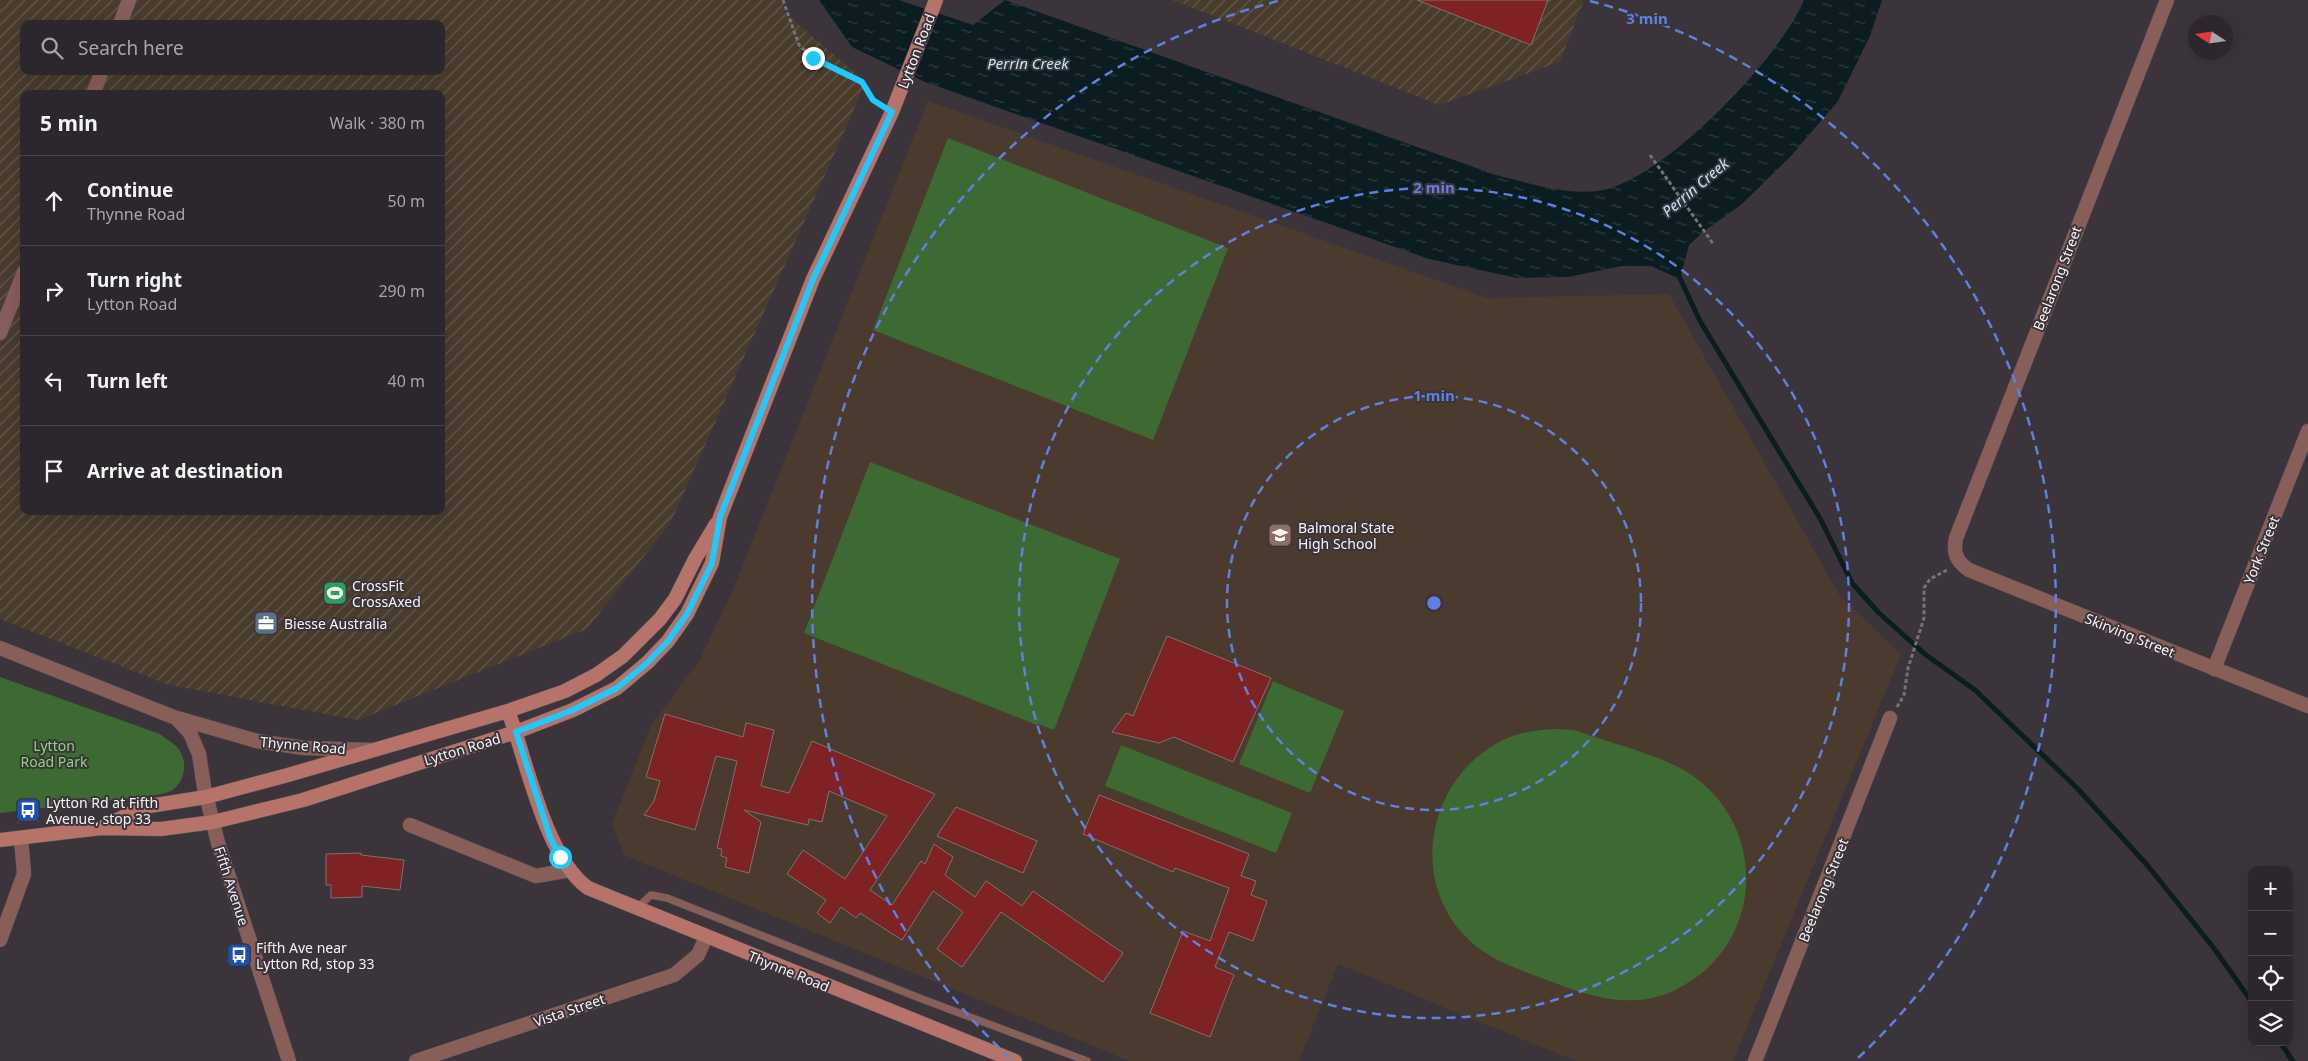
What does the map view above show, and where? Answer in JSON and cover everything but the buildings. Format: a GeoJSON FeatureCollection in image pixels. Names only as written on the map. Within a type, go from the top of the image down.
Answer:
{"type":"FeatureCollection","features":[{"type":"Feature","properties":{"kind":"main road","name":"Lytton Road"},"geometry":{"type":"LineString","coordinates":[[101,828],[143,807],[206,796],[508,711],[565,691],[596,675],[623,656],[660,619],[675,599],[694,559],[720,517],[813,279],[892,112],[936,0]]}},
{"type":"Feature","properties":{"kind":"main road","name":"Lytton Road"},"geometry":{"type":"LineString","coordinates":[[0,840],[101,828],[161,829],[213,822],[303,800],[516,732],[595,700],[617,688],[648,662],[668,641],[700,590],[712,563],[720,517]]}},
{"type":"Feature","properties":{"kind":"main road","name":"Thynne Road"},"geometry":{"type":"LineString","coordinates":[[508,711],[550,837],[570,870],[588,888],[1015,1061]]}},
{"type":"Feature","properties":{"kind":"street"},"geometry":{"type":"LineString","coordinates":[[122,20],[129,0]]}},
{"type":"Feature","properties":{"kind":"street","name":"Beelarong Street"},"geometry":{"type":"LineString","coordinates":[[1956,557],[1953,550],[1956,538],[2167,0]]}},
{"type":"Feature","properties":{"kind":"street"},"geometry":{"type":"LineString","coordinates":[[95,90],[100,75]]}},
{"type":"Feature","properties":{"kind":"street"},"geometry":{"type":"LineString","coordinates":[[0,333],[20,282]]}},
{"type":"Feature","properties":{"kind":"street","name":"York Street"},"geometry":{"type":"LineString","coordinates":[[2214,669],[2308,431]]}},
{"type":"Feature","properties":{"kind":"street","name":"Skirving Street"},"geometry":{"type":"LineString","coordinates":[[1956,557],[1960,564],[1968,570],[2308,706]]}},
{"type":"Feature","properties":{"kind":"street","name":"Thynne Road"},"geometry":{"type":"LineString","coordinates":[[0,648],[176,718],[257,741],[304,748],[372,750]]}},
{"type":"Feature","properties":{"kind":"street","name":"Thynne Road"},"geometry":{"type":"LineString","coordinates":[[176,718],[190,733],[199,754],[206,796]]}},
{"type":"Feature","properties":{"kind":"street","name":"Beelarong Street"},"geometry":{"type":"LineString","coordinates":[[1755,1061],[1890,718]]}},
{"type":"Feature","properties":{"kind":"street","name":"Fifth Avenue"},"geometry":{"type":"LineString","coordinates":[[206,796],[289,1061]]}},
{"type":"Feature","properties":{"kind":"street"},"geometry":{"type":"LineString","coordinates":[[410,825],[536,876],[570,870]]}},
{"type":"Feature","properties":{"kind":"street"},"geometry":{"type":"LineString","coordinates":[[0,940],[24,874],[21,838]]}},
{"type":"Feature","properties":{"kind":"street","name":"Vista Street"},"geometry":{"type":"LineString","coordinates":[[416,1061],[674,975],[698,955],[706,937]]}},
{"type":"Feature","properties":{"kind":"lane"},"geometry":{"type":"LineString","coordinates":[[636,909],[651,895],[667,898],[922,999],[1087,1061]]}},
{"type":"Feature","properties":{"kind":"path"},"geometry":{"type":"LineString","coordinates":[[783,0],[798,45],[813,58],[862,82],[873,100],[892,112]]}},
{"type":"Feature","properties":{"kind":"path"},"geometry":{"type":"LineString","coordinates":[[1650,156],[1714,246]]}},
{"type":"Feature","properties":{"kind":"path"},"geometry":{"type":"LineString","coordinates":[[1890,718],[1904,695],[1911,655],[1924,618],[1924,588],[1930,579],[1946,571],[1956,557]]}},
{"type":"Feature","properties":{"kind":"shaded area"},"geometry":{"type":"Polygon","coordinates":[[[0,0],[781,0],[786,14],[866,82],[671,522],[587,629],[358,720],[169,685],[0,619],[0,0]]]}},
{"type":"Feature","properties":{"kind":"shaded area"},"geometry":{"type":"Polygon","coordinates":[[[1173,0],[1584,0],[1560,62],[1439,105],[1173,0]]]}},
{"type":"Feature","properties":{"kind":"shaded area","name":"Balmoral State High School"},"geometry":{"type":"Polygon","coordinates":[[[928,101],[1487,298],[1669,294],[1840,596],[1901,654],[1733,1061],[1576,1061],[1338,964],[1299,1061],[1130,1061],[624,855],[612,824],[652,724],[699,661],[733,590],[928,101]]]}},
{"type":"Feature","properties":{"kind":"green space"},"geometry":{"type":"Polygon","coordinates":[[[948,138],[1228,248],[1153,440],[873,330],[948,138]]]}},
{"type":"Feature","properties":{"kind":"green space"},"geometry":{"type":"Polygon","coordinates":[[[870,462],[1120,559],[1054,730],[804,633],[870,462]]]}},
{"type":"Feature","properties":{"kind":"green space","name":"Lytton Road Park"},"geometry":{"type":"Polygon","coordinates":[[[0,677],[160,734],[176,746],[183,757],[184,770],[180,782],[171,791],[156,795],[0,813],[0,677]]]}},
{"type":"Feature","properties":{"kind":"green space"},"geometry":{"type":"Polygon","coordinates":[[[1273,681],[1344,711],[1310,793],[1239,764],[1273,681]]]}},
{"type":"Feature","properties":{"kind":"green space"},"geometry":{"type":"Polygon","coordinates":[[[1556,729],[1574,730],[1638,751],[1684,770],[1696,778],[1720,802],[1736,830],[1745,860],[1746,891],[1739,921],[1724,949],[1702,973],[1673,991],[1643,999],[1628,1000],[1599,997],[1584,993],[1497,960],[1467,938],[1448,914],[1437,887],[1433,859],[1435,830],[1443,803],[1458,778],[1478,756],[1503,740],[1516,735],[1556,729]]]}},
{"type":"Feature","properties":{"kind":"green space"},"geometry":{"type":"Polygon","coordinates":[[[1121,745],[1292,813],[1276,853],[1105,786],[1121,745]]]}},
{"type":"Feature","properties":{"kind":"water","name":"Perrin Creek"},"geometry":{"type":"Polygon","coordinates":[[[819,0],[899,0],[973,25],[1005,0],[1496,175],[1546,188],[1584,192],[1597,191],[1623,183],[1652,167],[1684,143],[1716,114],[1771,53],[1791,24],[1804,0],[1882,0],[1870,36],[1838,101],[1791,156],[1742,204],[1703,232],[1689,245],[1680,279],[1651,266],[1622,266],[1568,277],[1517,278],[1429,259],[925,82],[852,47],[819,0]]]}},
{"type":"Feature","properties":{"kind":"waterway"},"geometry":{"type":"LineString","coordinates":[[1678,274],[1700,321],[1821,520],[1852,583],[1879,613],[1926,655],[1975,690],[2077,788],[2148,866],[2213,947],[2251,1001]]}},
{"type":"Feature","properties":{"kind":"waterway"},"geometry":{"type":"LineString","coordinates":[[2283,1046],[2293,1061]]}},
{"type":"Feature","properties":{"kind":"place","name":"Balmoral State High School"},"geometry":{"type":"Point","coordinates":[1280,535]}},
{"type":"Feature","properties":{"kind":"place","name":"CrossFit CrossAxed"},"geometry":{"type":"Point","coordinates":[335,593]}},
{"type":"Feature","properties":{"kind":"place","name":"Biesse Australia"},"geometry":{"type":"Point","coordinates":[266,623]}},
{"type":"Feature","properties":{"kind":"place","name":"Lytton Rd at Fifth Avenue, stop 33"},"geometry":{"type":"Point","coordinates":[28,810]}},
{"type":"Feature","properties":{"kind":"place","name":"Fifth Ave near Lytton Rd, stop 33"},"geometry":{"type":"Point","coordinates":[239,955]}},
{"type":"Feature","properties":{"kind":"route"},"geometry":{"type":"LineString","coordinates":[[560,857],[550,837],[516,732],[573,710],[617,688],[648,662],[668,641],[687,614],[712,563],[720,517],[813,279],[892,112],[873,100],[862,82],[813,58]]}}]}
